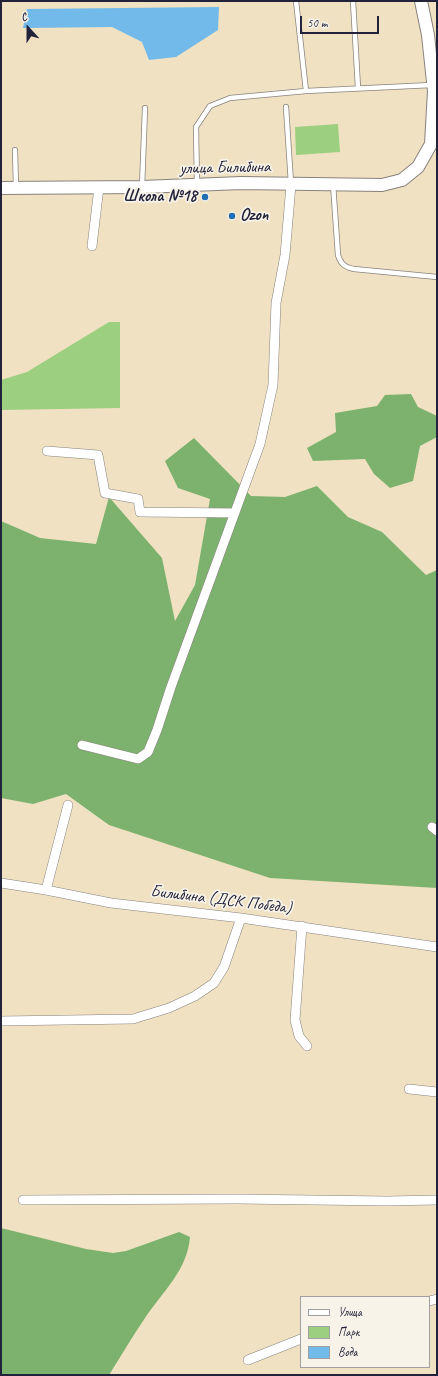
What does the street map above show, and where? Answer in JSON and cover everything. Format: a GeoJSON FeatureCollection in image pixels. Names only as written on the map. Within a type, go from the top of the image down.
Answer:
{"type":"FeatureCollection","features":[{"type":"Feature","properties":{"kind":"main road","name":"улица Билибина"},"geometry":{"type":"LineString","coordinates":[[1,188],[142,187],[241,183],[291,185],[382,184],[402,180],[418,167],[434,145],[433,85],[428,34],[421,1]]}},
{"type":"Feature","properties":{"kind":"street"},"geometry":{"type":"LineString","coordinates":[[82,745],[138,759],[148,752],[157,730],[260,444],[273,385],[276,303],[285,255],[291,185]]}},
{"type":"Feature","properties":{"kind":"street"},"geometry":{"type":"LineString","coordinates":[[92,246],[99,187]]}},
{"type":"Feature","properties":{"kind":"street"},"geometry":{"type":"LineString","coordinates":[[47,451],[98,455],[105,493],[138,499],[140,512],[235,513]]}},
{"type":"Feature","properties":{"kind":"street"},"geometry":{"type":"LineString","coordinates":[[46,890],[68,804]]}},
{"type":"Feature","properties":{"kind":"street","name":"Билибина (ДСК Победа)"},"geometry":{"type":"LineString","coordinates":[[1,883],[111,903],[302,926],[437,947]]}},
{"type":"Feature","properties":{"kind":"street"},"geometry":{"type":"LineString","coordinates":[[1,1021],[133,1019],[170,1008],[195,996],[214,983],[224,966],[241,918]]}},
{"type":"Feature","properties":{"kind":"street"},"geometry":{"type":"LineString","coordinates":[[302,926],[295,1020],[299,1036],[307,1046]]}},
{"type":"Feature","properties":{"kind":"street"},"geometry":{"type":"LineString","coordinates":[[409,1089],[437,1092]]}},
{"type":"Feature","properties":{"kind":"street"},"geometry":{"type":"LineString","coordinates":[[23,1200],[437,1200]]}},
{"type":"Feature","properties":{"kind":"street"},"geometry":{"type":"LineString","coordinates":[[248,1360],[300,1339]]}},
{"type":"Feature","properties":{"kind":"lane"},"geometry":{"type":"LineString","coordinates":[[296,1],[306,91]]}},
{"type":"Feature","properties":{"kind":"lane"},"geometry":{"type":"LineString","coordinates":[[353,1],[358,88]]}},
{"type":"Feature","properties":{"kind":"lane"},"geometry":{"type":"LineString","coordinates":[[197,184],[196,127],[210,106],[230,98],[306,91],[433,85]]}},
{"type":"Feature","properties":{"kind":"lane"},"geometry":{"type":"LineString","coordinates":[[286,107],[291,185]]}},
{"type":"Feature","properties":{"kind":"lane"},"geometry":{"type":"LineString","coordinates":[[142,187],[145,108]]}},
{"type":"Feature","properties":{"kind":"lane"},"geometry":{"type":"LineString","coordinates":[[15,150],[16,188]]}},
{"type":"Feature","properties":{"kind":"lane"},"geometry":{"type":"LineString","coordinates":[[332,184],[338,255],[340,262],[344,267],[437,277]]}},
{"type":"Feature","properties":{"kind":"green space"},"geometry":{"type":"Polygon","coordinates":[[[338,124],[340,152],[296,155],[295,127],[338,124]]]}},
{"type":"Feature","properties":{"kind":"green space"},"geometry":{"type":"Polygon","coordinates":[[[109,322],[120,322],[120,408],[1,410],[1,380],[27,372],[109,322]]]}},
{"type":"Feature","properties":{"kind":"green space"},"geometry":{"type":"Polygon","coordinates":[[[411,394],[418,407],[437,416],[437,437],[420,446],[413,481],[390,488],[374,474],[365,459],[313,461],[307,448],[336,432],[335,413],[377,406],[385,395],[411,394]]]}},
{"type":"Feature","properties":{"kind":"green space"},"geometry":{"type":"Polygon","coordinates":[[[194,438],[251,496],[285,497],[317,486],[348,517],[382,532],[426,575],[437,570],[437,888],[270,878],[109,825],[66,794],[33,804],[1,798],[1,521],[40,538],[96,544],[109,497],[162,558],[175,621],[195,585],[210,499],[178,488],[165,461],[194,438]]]}},
{"type":"Feature","properties":{"kind":"green space"},"geometry":{"type":"Polygon","coordinates":[[[1,1228],[86,1249],[113,1253],[126,1251],[179,1232],[190,1237],[188,1249],[179,1270],[140,1325],[109,1375],[1,1375],[1,1228]]]}},
{"type":"Feature","properties":{"kind":"water"},"geometry":{"type":"Polygon","coordinates":[[[219,7],[218,30],[176,57],[149,60],[142,42],[112,27],[23,28],[27,9],[219,7]]]}},
{"type":"Feature","properties":{"kind":"place","name":"Школа №18"},"geometry":{"type":"Point","coordinates":[205,197]}},
{"type":"Feature","properties":{"kind":"place","name":"Ozon"},"geometry":{"type":"Point","coordinates":[232,216]}}]}
